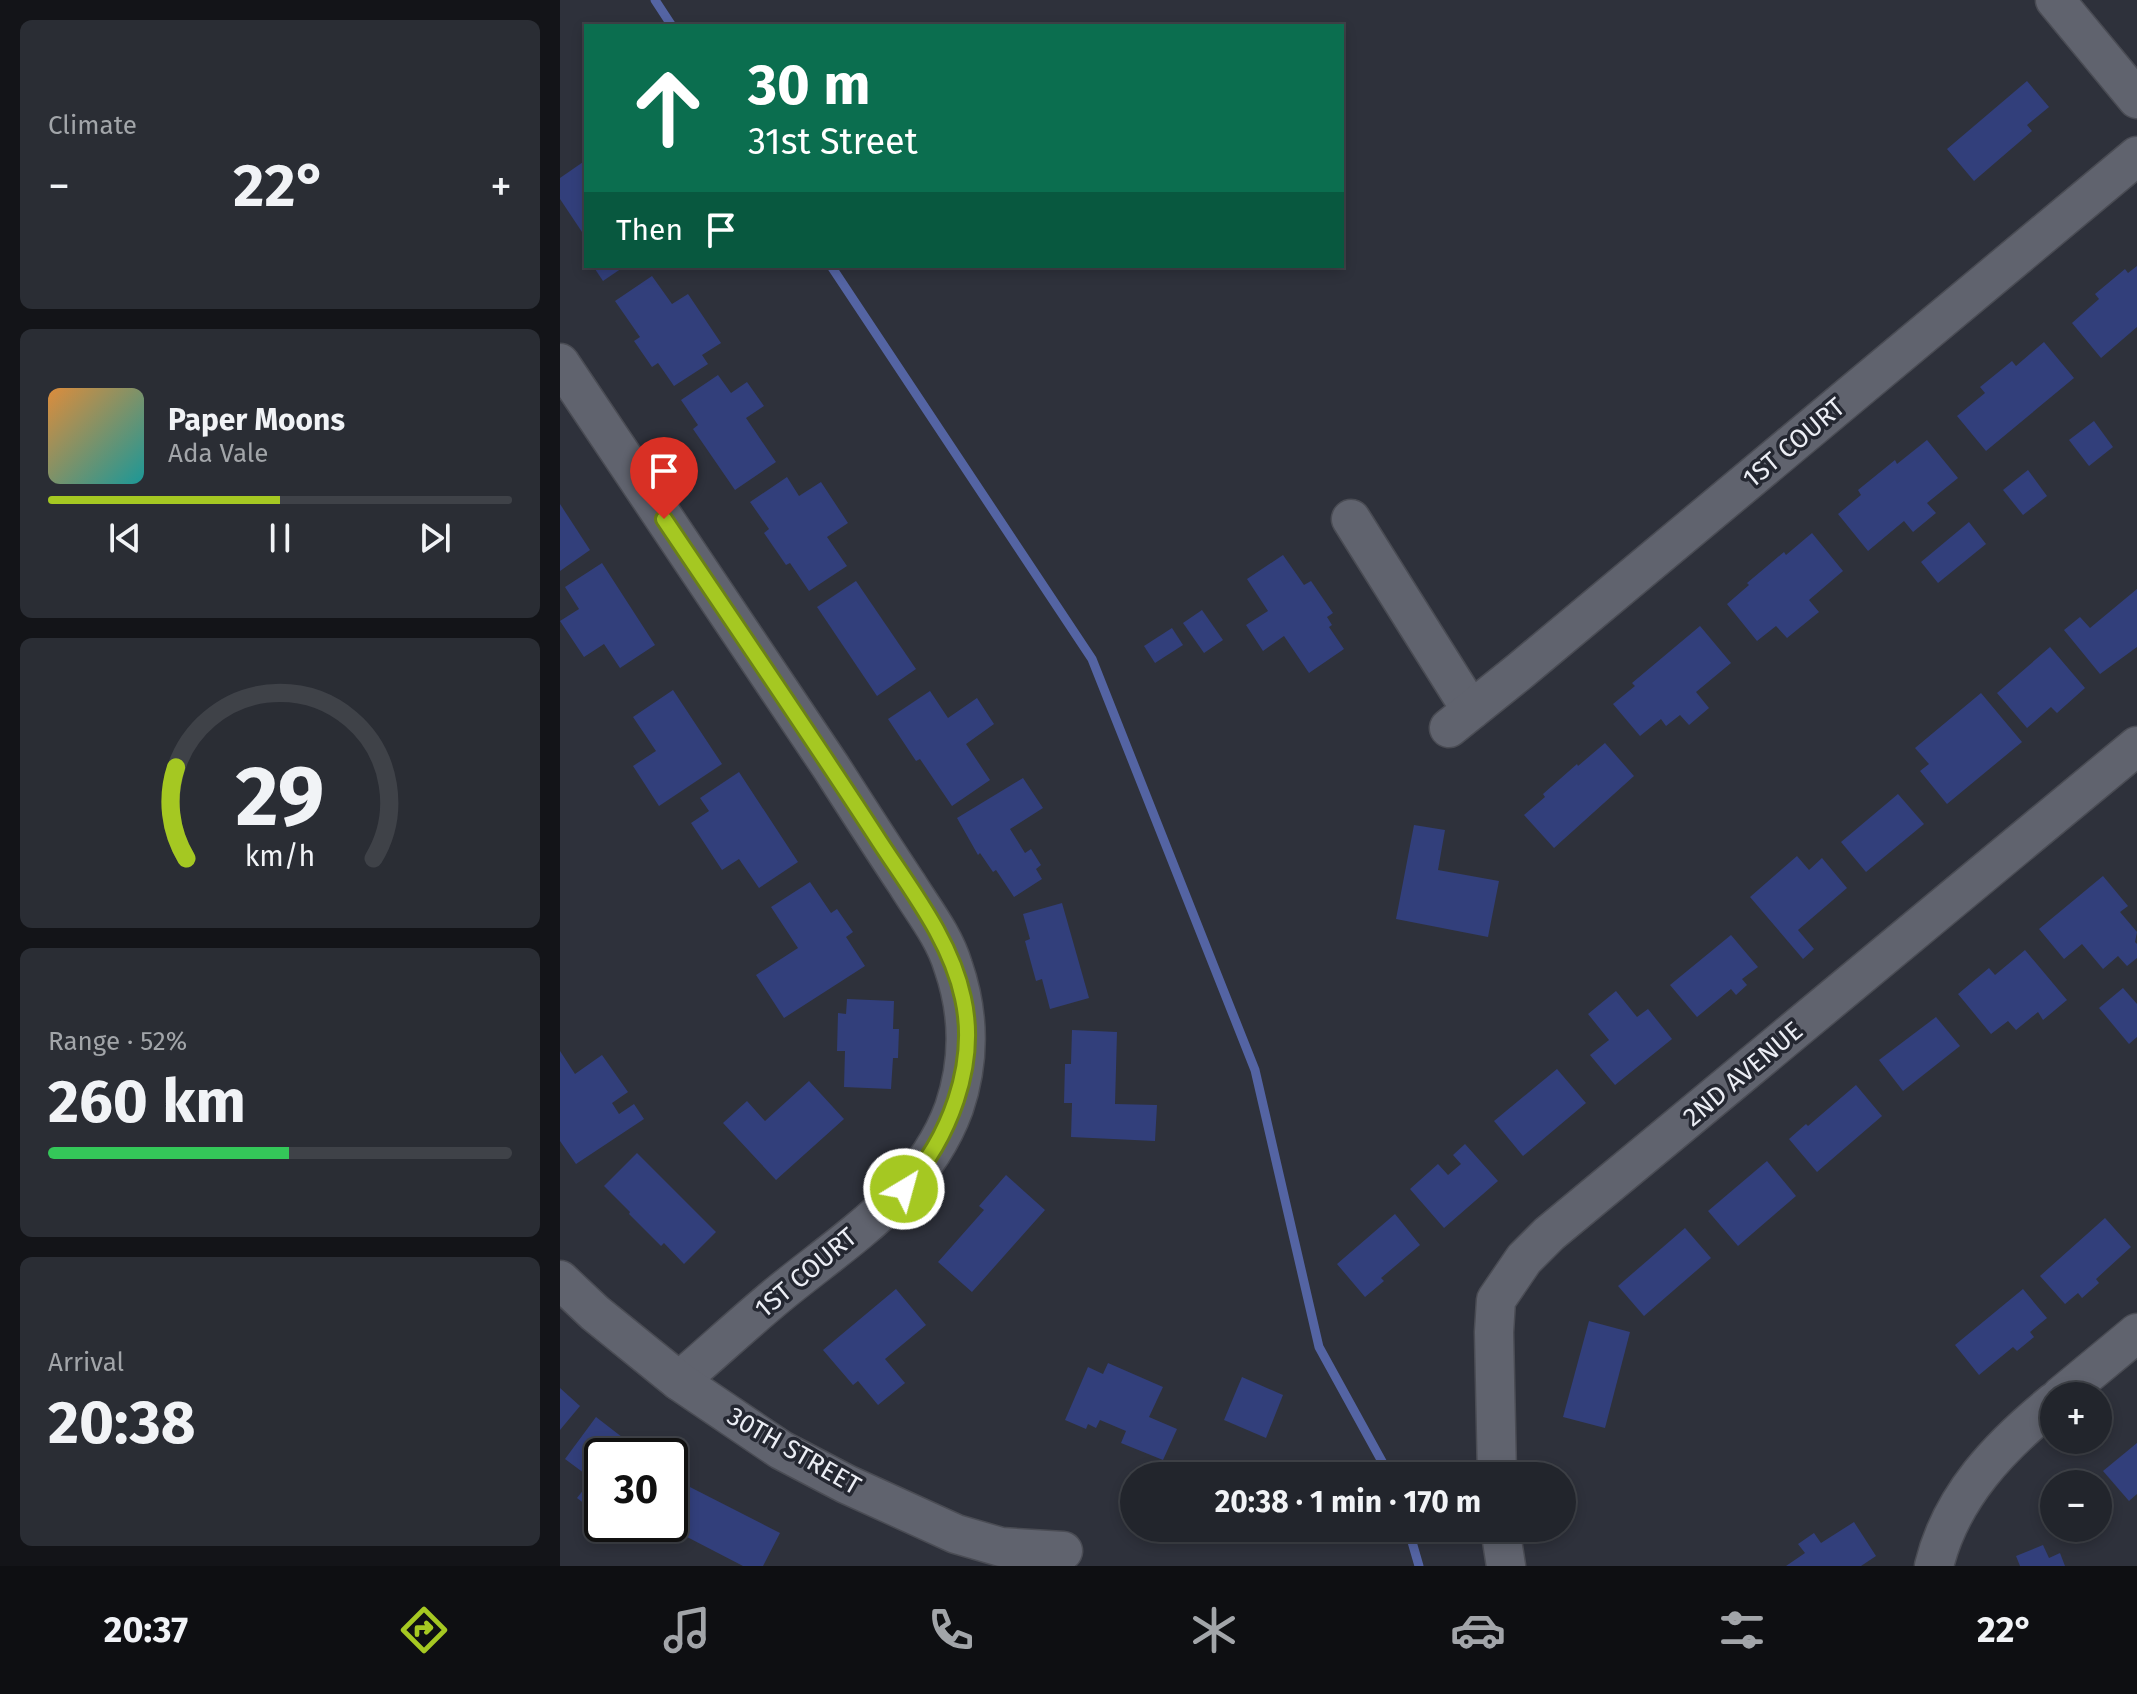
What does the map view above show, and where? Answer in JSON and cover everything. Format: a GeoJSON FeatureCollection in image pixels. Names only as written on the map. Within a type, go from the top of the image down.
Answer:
{"type":"FeatureCollection","features":[{"type":"Feature","properties":{"kind":"street"},"geometry":{"type":"LineString","coordinates":[[2055,0],[2137,99]]}},
{"type":"Feature","properties":{"kind":"street","name":"1ST COURT"},"geometry":{"type":"LineString","coordinates":[[1351,519],[1460,719],[2137,156]]}},
{"type":"Feature","properties":{"kind":"street","name":"1ST COURT"},"geometry":{"type":"LineString","coordinates":[[560,363],[936,929],[952,962],[964,1000],[967,1036],[964,1072],[953,1109],[917,1175],[892,1203],[679,1381]]}},
{"type":"Feature","properties":{"kind":"street","name":"2ND AVENUE"},"geometry":{"type":"LineString","coordinates":[[1497,1462],[1496,1300],[1524,1259],[1561,1224],[2137,746]]}},
{"type":"Feature","properties":{"kind":"street","name":"30TH STREET"},"geometry":{"type":"LineString","coordinates":[[560,1280],[595,1313],[679,1381],[781,1450],[846,1484],[956,1534],[1001,1547],[1063,1551]]}},
{"type":"Feature","properties":{"kind":"street"},"geometry":{"type":"LineString","coordinates":[[2078,1382],[2137,1333]]}},
{"type":"Feature","properties":{"kind":"street"},"geometry":{"type":"LineString","coordinates":[[1934,1566],[1954,1513],[1973,1482],[1997,1453],[2040,1413]]}},
{"type":"Feature","properties":{"kind":"street"},"geometry":{"type":"LineString","coordinates":[[1502,1542],[1506,1566]]}},
{"type":"Feature","properties":{"kind":"building"},"geometry":{"type":"Polygon","coordinates":[[[2027,81],[2049,107],[2027,125],[2032,131],[1974,181],[1947,149],[2027,81]]]}},
{"type":"Feature","properties":{"kind":"building"},"geometry":{"type":"Polygon","coordinates":[[[584,161],[584,235],[560,199],[560,178],[584,161]]]}},
{"type":"Feature","properties":{"kind":"building"},"geometry":{"type":"Polygon","coordinates":[[[2137,266],[2137,327],[2101,358],[2072,323],[2099,299],[2095,294],[2125,269],[2128,273],[2137,266]]]}},
{"type":"Feature","properties":{"kind":"building"},"geometry":{"type":"Polygon","coordinates":[[[594,268],[622,268],[603,281],[594,268]]]}},
{"type":"Feature","properties":{"kind":"building"},"geometry":{"type":"Polygon","coordinates":[[[652,276],[672,304],[688,294],[721,343],[702,355],[708,364],[674,386],[658,363],[652,367],[634,341],[640,337],[615,301],[652,276]]]}},
{"type":"Feature","properties":{"kind":"building"},"geometry":{"type":"Polygon","coordinates":[[[2044,342],[2074,378],[1986,451],[1957,416],[1985,393],[1980,387],[2012,361],[2016,366],[2044,342]]]}},
{"type":"Feature","properties":{"kind":"building"},"geometry":{"type":"Polygon","coordinates":[[[718,375],[731,393],[747,382],[764,406],[746,418],[776,462],[735,490],[693,429],[698,425],[681,400],[718,375]]]}},
{"type":"Feature","properties":{"kind":"building"},"geometry":{"type":"Polygon","coordinates":[[[2094,421],[2113,447],[2089,466],[2069,440],[2094,421]]]}},
{"type":"Feature","properties":{"kind":"building"},"geometry":{"type":"Polygon","coordinates":[[[1927,440],[1958,478],[1927,503],[1936,513],[1913,532],[1904,521],[1868,551],[1838,514],[1861,495],[1858,490],[1895,460],[1897,464],[1927,440]]]}},
{"type":"Feature","properties":{"kind":"building"},"geometry":{"type":"Polygon","coordinates":[[[2028,470],[2047,496],[2023,515],[2003,490],[2028,470]]]}},
{"type":"Feature","properties":{"kind":"building"},"geometry":{"type":"Polygon","coordinates":[[[787,477],[799,496],[821,482],[848,523],[827,537],[847,566],[809,591],[764,533],[769,529],[750,502],[787,477]]]}},
{"type":"Feature","properties":{"kind":"building"},"geometry":{"type":"Polygon","coordinates":[[[560,504],[590,550],[560,571],[560,504]]]}},
{"type":"Feature","properties":{"kind":"building"},"geometry":{"type":"Polygon","coordinates":[[[1969,522],[1986,544],[1938,583],[1921,562],[1969,522]]]}},
{"type":"Feature","properties":{"kind":"building"},"geometry":{"type":"Polygon","coordinates":[[[1812,533],[1843,571],[1809,600],[1819,612],[1787,638],[1776,626],[1757,641],[1727,604],[1784,552],[1786,555],[1812,533]]]}},
{"type":"Feature","properties":{"kind":"building"},"geometry":{"type":"Polygon","coordinates":[[[1283,555],[1304,585],[1311,581],[1333,613],[1327,617],[1332,625],[1329,627],[1344,649],[1309,673],[1284,636],[1263,651],[1246,625],[1268,611],[1247,579],[1283,555]]]}},
{"type":"Feature","properties":{"kind":"building"},"geometry":{"type":"Polygon","coordinates":[[[602,563],[655,645],[620,668],[604,644],[584,657],[560,621],[579,609],[565,587],[602,563]]]}},
{"type":"Feature","properties":{"kind":"building"},"geometry":{"type":"Polygon","coordinates":[[[856,581],[916,669],[877,696],[817,607],[856,581]]]}},
{"type":"Feature","properties":{"kind":"building"},"geometry":{"type":"Polygon","coordinates":[[[2137,589],[2137,647],[2100,674],[2064,630],[2080,617],[2090,628],[2137,589]]]}},
{"type":"Feature","properties":{"kind":"building"},"geometry":{"type":"Polygon","coordinates":[[[1202,610],[1223,640],[1204,653],[1183,623],[1202,610]]]}},
{"type":"Feature","properties":{"kind":"building"},"geometry":{"type":"Polygon","coordinates":[[[1700,626],[1731,663],[1696,692],[1709,708],[1689,725],[1680,715],[1666,726],[1661,719],[1640,736],[1613,704],[1635,686],[1632,683],[1700,626]]]}},
{"type":"Feature","properties":{"kind":"building"},"geometry":{"type":"Polygon","coordinates":[[[1172,628],[1183,645],[1155,663],[1144,646],[1172,628]]]}},
{"type":"Feature","properties":{"kind":"building"},"geometry":{"type":"Polygon","coordinates":[[[2050,647],[2085,688],[2057,713],[2051,707],[2027,728],[1997,693],[2050,647]]]}},
{"type":"Feature","properties":{"kind":"building"},"geometry":{"type":"Polygon","coordinates":[[[673,690],[722,764],[659,806],[633,766],[656,751],[633,717],[673,690]]]}},
{"type":"Feature","properties":{"kind":"building"},"geometry":{"type":"Polygon","coordinates":[[[930,691],[948,718],[977,698],[994,724],[966,744],[990,780],[952,806],[888,719],[930,691]]]}},
{"type":"Feature","properties":{"kind":"building"},"geometry":{"type":"Polygon","coordinates":[[[1981,693],[2022,742],[1947,804],[1920,771],[1929,764],[1915,748],[1981,693]]]}},
{"type":"Feature","properties":{"kind":"building"},"geometry":{"type":"Polygon","coordinates":[[[1605,743],[1634,776],[1554,848],[1524,815],[1545,797],[1543,794],[1605,743]]]}},
{"type":"Feature","properties":{"kind":"building"},"geometry":{"type":"Polygon","coordinates":[[[739,772],[798,862],[759,888],[739,859],[722,870],[691,823],[709,811],[700,798],[739,772]]]}},
{"type":"Feature","properties":{"kind":"building"},"geometry":{"type":"Polygon","coordinates":[[[1023,778],[1043,808],[1010,829],[1025,853],[1031,849],[1041,865],[1036,869],[1042,879],[1014,897],[996,870],[993,872],[980,853],[978,855],[957,818],[1023,778]]]}},
{"type":"Feature","properties":{"kind":"building"},"geometry":{"type":"Polygon","coordinates":[[[1898,794],[1924,824],[1866,872],[1841,842],[1898,794]]]}},
{"type":"Feature","properties":{"kind":"building"},"geometry":{"type":"Polygon","coordinates":[[[1414,825],[1445,830],[1438,870],[1499,881],[1488,937],[1396,919],[1414,825]]]}},
{"type":"Feature","properties":{"kind":"building"},"geometry":{"type":"Polygon","coordinates":[[[1797,856],[1809,870],[1822,858],[1847,888],[1798,930],[1814,949],[1803,959],[1750,897],[1797,856]]]}},
{"type":"Feature","properties":{"kind":"building"},"geometry":{"type":"Polygon","coordinates":[[[2103,876],[2128,906],[2120,912],[2137,932],[2137,958],[2127,966],[2118,956],[2103,969],[2082,944],[2064,959],[2039,929],[2103,876]]]}},
{"type":"Feature","properties":{"kind":"building"},"geometry":{"type":"Polygon","coordinates":[[[810,882],[831,913],[837,909],[853,932],[846,937],[865,966],[784,1018],[756,975],[798,948],[771,907],[810,882]]]}},
{"type":"Feature","properties":{"kind":"building"},"geometry":{"type":"Polygon","coordinates":[[[1062,903],[1089,998],[1050,1009],[1042,979],[1036,981],[1025,941],[1030,939],[1023,914],[1062,903]]]}},
{"type":"Feature","properties":{"kind":"building"},"geometry":{"type":"Polygon","coordinates":[[[1731,935],[1758,967],[1742,979],[1747,985],[1736,995],[1731,989],[1697,1017],[1670,985],[1731,935]]]}},
{"type":"Feature","properties":{"kind":"building"},"geometry":{"type":"Polygon","coordinates":[[[2025,950],[2067,1000],[2043,1020],[2038,1012],[2016,1030],[2008,1021],[1991,1034],[1958,994],[1989,968],[1995,975],[2025,950]]]}},
{"type":"Feature","properties":{"kind":"building"},"geometry":{"type":"Polygon","coordinates":[[[2123,988],[2137,1004],[2137,1037],[2129,1044],[2099,1008],[2123,988]]]}},
{"type":"Feature","properties":{"kind":"building"},"geometry":{"type":"Polygon","coordinates":[[[1616,991],[1637,1017],[1648,1009],[1672,1039],[1615,1085],[1590,1055],[1609,1040],[1588,1014],[1616,991]]]}},
{"type":"Feature","properties":{"kind":"building"},"geometry":{"type":"Polygon","coordinates":[[[847,999],[894,1001],[893,1029],[899,1029],[898,1058],[893,1058],[891,1089],[844,1087],[845,1051],[837,1051],[838,1013],[846,1014],[847,999]]]}},
{"type":"Feature","properties":{"kind":"building"},"geometry":{"type":"Polygon","coordinates":[[[1936,1017],[1960,1046],[1903,1091],[1879,1060],[1936,1017]]]}},
{"type":"Feature","properties":{"kind":"building"},"geometry":{"type":"Polygon","coordinates":[[[1072,1030],[1117,1032],[1115,1104],[1157,1105],[1155,1141],[1071,1137],[1072,1103],[1064,1103],[1065,1064],[1071,1064],[1072,1030]]]}},
{"type":"Feature","properties":{"kind":"building"},"geometry":{"type":"Polygon","coordinates":[[[560,1051],[575,1074],[602,1055],[628,1092],[612,1103],[619,1114],[634,1104],[644,1119],[576,1164],[560,1141],[560,1051]]]}},
{"type":"Feature","properties":{"kind":"building"},"geometry":{"type":"Polygon","coordinates":[[[1557,1069],[1586,1103],[1523,1156],[1494,1121],[1557,1069]]]}},
{"type":"Feature","properties":{"kind":"building"},"geometry":{"type":"Polygon","coordinates":[[[809,1081],[844,1119],[776,1180],[723,1123],[747,1101],[765,1121],[809,1081]]]}},
{"type":"Feature","properties":{"kind":"building"},"geometry":{"type":"Polygon","coordinates":[[[1856,1085],[1882,1116],[1817,1172],[1789,1139],[1856,1085]]]}},
{"type":"Feature","properties":{"kind":"building"},"geometry":{"type":"Polygon","coordinates":[[[1465,1144],[1498,1181],[1444,1228],[1410,1189],[1438,1164],[1448,1175],[1461,1164],[1453,1155],[1465,1144]]]}},
{"type":"Feature","properties":{"kind":"building"},"geometry":{"type":"Polygon","coordinates":[[[637,1153],[716,1232],[684,1264],[664,1243],[661,1246],[604,1186],[637,1153]]]}},
{"type":"Feature","properties":{"kind":"building"},"geometry":{"type":"Polygon","coordinates":[[[1767,1161],[1796,1196],[1738,1246],[1708,1211],[1767,1161]]]}},
{"type":"Feature","properties":{"kind":"building"},"geometry":{"type":"Polygon","coordinates":[[[1006,1175],[1045,1210],[972,1292],[938,1262],[984,1210],[979,1206],[1006,1175]]]}},
{"type":"Feature","properties":{"kind":"building"},"geometry":{"type":"Polygon","coordinates":[[[1395,1214],[1420,1245],[1381,1278],[1384,1281],[1365,1297],[1337,1264],[1395,1214]]]}},
{"type":"Feature","properties":{"kind":"building"},"geometry":{"type":"Polygon","coordinates":[[[2105,1218],[2131,1247],[2096,1279],[2099,1283],[2082,1298],[2078,1293],[2065,1304],[2040,1276],[2105,1218]]]}},
{"type":"Feature","properties":{"kind":"building"},"geometry":{"type":"Polygon","coordinates":[[[1685,1228],[1711,1258],[1644,1316],[1618,1286],[1685,1228]]]}},
{"type":"Feature","properties":{"kind":"building"},"geometry":{"type":"Polygon","coordinates":[[[896,1289],[926,1325],[885,1359],[905,1383],[878,1405],[858,1381],[853,1385],[823,1350],[896,1289]]]}},
{"type":"Feature","properties":{"kind":"building"},"geometry":{"type":"Polygon","coordinates":[[[2023,1289],[2047,1318],[2030,1332],[2034,1337],[2017,1351],[2013,1347],[1979,1375],[1955,1345],[2023,1289]]]}},
{"type":"Feature","properties":{"kind":"building"},"geometry":{"type":"Polygon","coordinates":[[[1589,1321],[1630,1332],[1605,1428],[1563,1417],[1589,1321]]]}},
{"type":"Feature","properties":{"kind":"building"},"geometry":{"type":"Polygon","coordinates":[[[1108,1363],[1163,1387],[1149,1417],[1177,1429],[1163,1460],[1121,1443],[1126,1431],[1100,1420],[1096,1428],[1088,1424],[1086,1429],[1065,1420],[1088,1367],[1103,1374],[1108,1363]]]}},
{"type":"Feature","properties":{"kind":"building"},"geometry":{"type":"Polygon","coordinates":[[[1242,1377],[1283,1395],[1266,1438],[1224,1420],[1242,1377]]]}},
{"type":"Feature","properties":{"kind":"building"},"geometry":{"type":"Polygon","coordinates":[[[560,1388],[580,1406],[560,1430],[560,1388]]]}},
{"type":"Feature","properties":{"kind":"building"},"geometry":{"type":"Polygon","coordinates":[[[596,1417],[623,1438],[584,1438],[584,1473],[565,1459],[596,1417]]]}},
{"type":"Feature","properties":{"kind":"building"},"geometry":{"type":"Polygon","coordinates":[[[2137,1443],[2137,1494],[2129,1501],[2112,1481],[2112,1470],[2104,1470],[2137,1443]]]}},
{"type":"Feature","properties":{"kind":"building"},"geometry":{"type":"Polygon","coordinates":[[[688,1486],[780,1533],[763,1566],[743,1566],[688,1537],[688,1486]]]}},
{"type":"Feature","properties":{"kind":"building"},"geometry":{"type":"Polygon","coordinates":[[[584,1489],[584,1503],[577,1498],[584,1489]]]}},
{"type":"Feature","properties":{"kind":"building"},"geometry":{"type":"Polygon","coordinates":[[[1854,1522],[1876,1556],[1861,1566],[1786,1566],[1805,1553],[1798,1544],[1814,1533],[1821,1543],[1854,1522]]]}},
{"type":"Feature","properties":{"kind":"building"},"geometry":{"type":"Polygon","coordinates":[[[2043,1545],[2049,1558],[2060,1553],[2065,1566],[2020,1566],[2016,1556],[2043,1545]]]}},
{"type":"Feature","properties":{"kind":"waterway"},"geometry":{"type":"LineString","coordinates":[[655,0],[671,24]]}},
{"type":"Feature","properties":{"kind":"waterway"},"geometry":{"type":"LineString","coordinates":[[832,268],[1092,659],[1255,1070],[1319,1347],[1382,1462]]}},
{"type":"Feature","properties":{"kind":"waterway"},"geometry":{"type":"LineString","coordinates":[[1412,1542],[1419,1566]]}},
{"type":"Feature","properties":{"kind":"route"},"geometry":{"type":"LineString","coordinates":[[664,519],[855,804],[936,929],[952,962],[964,1000],[967,1036],[964,1072],[953,1109],[936,1143],[917,1175],[904,1189]]}}]}
